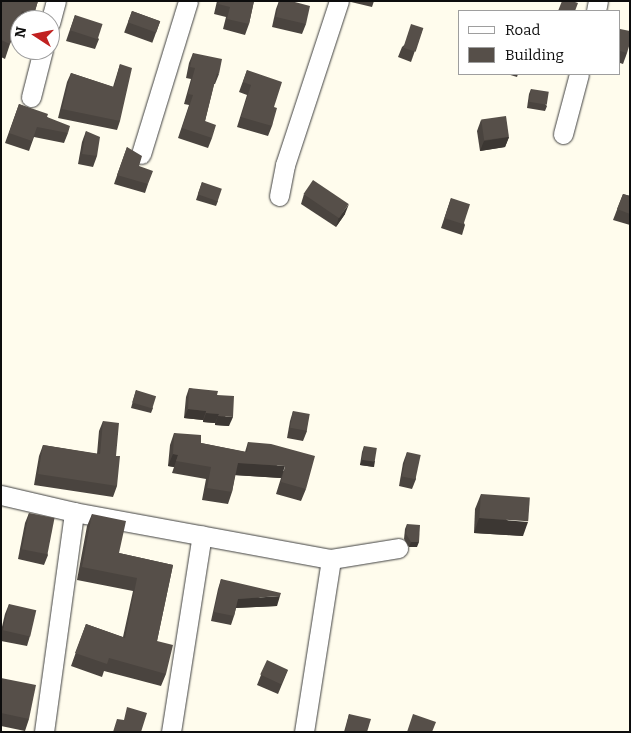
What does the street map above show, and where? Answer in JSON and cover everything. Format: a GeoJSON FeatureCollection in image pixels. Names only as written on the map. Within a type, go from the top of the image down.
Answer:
{"type":"FeatureCollection","features":[{"type":"Feature","properties":{"kind":"street"},"geometry":{"type":"LineString","coordinates":[[141,154],[188,1]]}},
{"type":"Feature","properties":{"kind":"street"},"geometry":{"type":"LineString","coordinates":[[279,196],[285,165],[338,1]]}},
{"type":"Feature","properties":{"kind":"street"},"geometry":{"type":"LineString","coordinates":[[31,97],[40,60]]}},
{"type":"Feature","properties":{"kind":"street"},"geometry":{"type":"LineString","coordinates":[[563,134],[579,75]]}},
{"type":"Feature","properties":{"kind":"street"},"geometry":{"type":"LineString","coordinates":[[1,495],[74,512],[330,559],[398,548]]}},
{"type":"Feature","properties":{"kind":"street"},"geometry":{"type":"LineString","coordinates":[[44,732],[74,512]]}},
{"type":"Feature","properties":{"kind":"street"},"geometry":{"type":"LineString","coordinates":[[171,732],[202,536]]}},
{"type":"Feature","properties":{"kind":"street"},"geometry":{"type":"LineString","coordinates":[[304,732],[330,559]]}},
{"type":"Feature","properties":{"kind":"building"},"geometry":{"type":"Polygon","coordinates":[[[2,1],[38,1],[35,10],[10,10],[10,44],[1,40],[2,1]]]}},
{"type":"Feature","properties":{"kind":"building"},"geometry":{"type":"Polygon","coordinates":[[[219,1],[254,1],[249,24],[227,19],[230,7],[218,4],[219,1]]]}},
{"type":"Feature","properties":{"kind":"building"},"geometry":{"type":"Polygon","coordinates":[[[279,1],[291,1],[310,6],[306,24],[276,17],[279,1]]]}},
{"type":"Feature","properties":{"kind":"building"},"geometry":{"type":"Polygon","coordinates":[[[562,1],[578,3],[575,10],[558,10],[562,1]]]}},
{"type":"Feature","properties":{"kind":"building"},"geometry":{"type":"Polygon","coordinates":[[[132,11],[160,21],[156,33],[128,22],[132,11]]]}},
{"type":"Feature","properties":{"kind":"building"},"geometry":{"type":"Polygon","coordinates":[[[75,15],[103,24],[98,39],[70,30],[75,15]]]}},
{"type":"Feature","properties":{"kind":"building"},"geometry":{"type":"Polygon","coordinates":[[[411,24],[423,28],[416,52],[403,48],[411,24]]]}},
{"type":"Feature","properties":{"kind":"building"},"geometry":{"type":"Polygon","coordinates":[[[621,29],[630,31],[630,43],[627,53],[621,51],[621,29]]]}},
{"type":"Feature","properties":{"kind":"building"},"geometry":{"type":"Polygon","coordinates":[[[193,53],[222,59],[205,121],[216,125],[212,138],[182,128],[193,95],[188,94],[195,68],[190,67],[193,53]]]}},
{"type":"Feature","properties":{"kind":"building"},"geometry":{"type":"Polygon","coordinates":[[[120,64],[132,68],[120,121],[62,109],[71,73],[114,87],[120,64]]]}},
{"type":"Feature","properties":{"kind":"building"},"geometry":{"type":"Polygon","coordinates":[[[247,70],[282,82],[274,107],[277,108],[272,126],[241,117],[251,85],[243,82],[247,70]]]}},
{"type":"Feature","properties":{"kind":"building"},"geometry":{"type":"Polygon","coordinates":[[[531,89],[549,92],[547,105],[529,102],[531,89]]]}},
{"type":"Feature","properties":{"kind":"building"},"geometry":{"type":"Polygon","coordinates":[[[19,104],[48,114],[47,117],[70,126],[68,133],[37,127],[32,141],[9,133],[19,104]]]}},
{"type":"Feature","properties":{"kind":"building"},"geometry":{"type":"Polygon","coordinates":[[[506,116],[509,137],[484,140],[481,119],[506,116]]]}},
{"type":"Feature","properties":{"kind":"building"},"geometry":{"type":"Polygon","coordinates":[[[86,131],[100,137],[97,156],[82,154],[86,131]]]}},
{"type":"Feature","properties":{"kind":"building"},"geometry":{"type":"Polygon","coordinates":[[[127,147],[142,156],[139,166],[153,171],[148,184],[117,175],[127,147]]]}},
{"type":"Feature","properties":{"kind":"building"},"geometry":{"type":"Polygon","coordinates":[[[313,180],[349,204],[339,218],[303,194],[313,180]]]}},
{"type":"Feature","properties":{"kind":"building"},"geometry":{"type":"Polygon","coordinates":[[[202,182],[222,189],[218,201],[198,194],[202,182]]]}},
{"type":"Feature","properties":{"kind":"building"},"geometry":{"type":"Polygon","coordinates":[[[623,194],[630,196],[630,214],[617,209],[623,194]]]}},
{"type":"Feature","properties":{"kind":"building"},"geometry":{"type":"Polygon","coordinates":[[[451,198],[470,204],[464,224],[445,218],[451,198]]]}},
{"type":"Feature","properties":{"kind":"building"},"geometry":{"type":"Polygon","coordinates":[[[189,388],[218,391],[217,395],[234,396],[233,417],[218,416],[219,414],[188,409],[189,388]]]}},
{"type":"Feature","properties":{"kind":"building"},"geometry":{"type":"Polygon","coordinates":[[[136,390],[156,396],[152,409],[132,402],[136,390]]]}},
{"type":"Feature","properties":{"kind":"building"},"geometry":{"type":"Polygon","coordinates":[[[293,411],[310,414],[307,431],[290,428],[293,411]]]}},
{"type":"Feature","properties":{"kind":"building"},"geometry":{"type":"Polygon","coordinates":[[[103,421],[119,423],[116,456],[120,456],[117,486],[38,474],[43,445],[100,454],[103,421]]]}},
{"type":"Feature","properties":{"kind":"building"},"geometry":{"type":"Polygon","coordinates":[[[174,433],[201,435],[201,443],[247,452],[248,442],[271,444],[315,456],[306,489],[281,482],[285,466],[238,463],[232,492],[207,488],[211,467],[176,461],[178,455],[173,454],[174,433]]]}},
{"type":"Feature","properties":{"kind":"building"},"geometry":{"type":"Polygon","coordinates":[[[364,446],[377,448],[375,462],[362,460],[364,446]]]}},
{"type":"Feature","properties":{"kind":"building"},"geometry":{"type":"Polygon","coordinates":[[[407,452],[421,455],[415,479],[402,476],[407,452]]]}},
{"type":"Feature","properties":{"kind":"building"},"geometry":{"type":"Polygon","coordinates":[[[481,494],[530,497],[528,521],[479,518],[481,494]]]}},
{"type":"Feature","properties":{"kind":"building"},"geometry":{"type":"Polygon","coordinates":[[[29,513],[55,518],[47,554],[22,549],[29,513]]]}},
{"type":"Feature","properties":{"kind":"building"},"geometry":{"type":"Polygon","coordinates":[[[92,514],[126,521],[119,553],[173,565],[157,641],[173,645],[166,674],[109,658],[107,664],[75,653],[86,624],[125,638],[137,578],[82,567],[92,514]]]}},
{"type":"Feature","properties":{"kind":"building"},"geometry":{"type":"Polygon","coordinates":[[[407,524],[420,525],[419,542],[411,542],[406,534],[407,524]]]}},
{"type":"Feature","properties":{"kind":"building"},"geometry":{"type":"Polygon","coordinates":[[[221,579],[281,593],[280,596],[238,599],[234,616],[214,612],[221,579]]]}},
{"type":"Feature","properties":{"kind":"building"},"geometry":{"type":"Polygon","coordinates":[[[9,604],[36,610],[30,637],[3,630],[9,604]]]}},
{"type":"Feature","properties":{"kind":"building"},"geometry":{"type":"Polygon","coordinates":[[[267,660],[288,670],[281,684],[260,675],[267,660]]]}},
{"type":"Feature","properties":{"kind":"building"},"geometry":{"type":"Polygon","coordinates":[[[1,678],[36,685],[29,719],[1,713],[1,678]]]}},
{"type":"Feature","properties":{"kind":"building"},"geometry":{"type":"Polygon","coordinates":[[[127,707],[147,713],[141,732],[113,732],[117,719],[124,720],[127,707]]]}},
{"type":"Feature","properties":{"kind":"building"},"geometry":{"type":"Polygon","coordinates":[[[349,714],[371,719],[367,732],[345,732],[349,714]]]}},
{"type":"Feature","properties":{"kind":"building"},"geometry":{"type":"Polygon","coordinates":[[[413,714],[436,722],[432,732],[407,732],[413,714]]]}}]}
